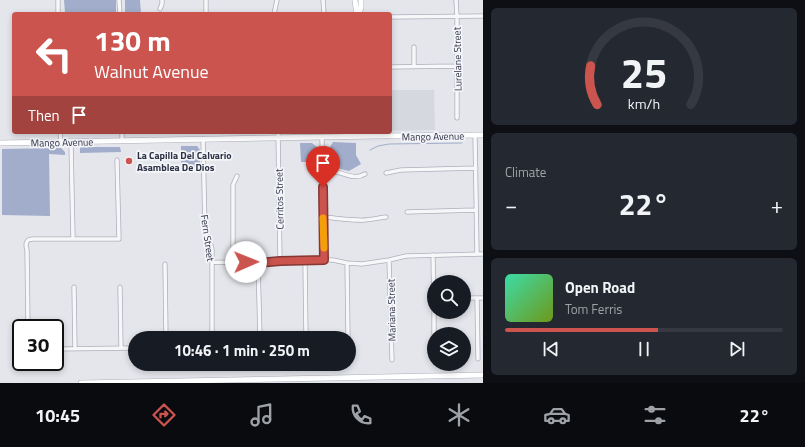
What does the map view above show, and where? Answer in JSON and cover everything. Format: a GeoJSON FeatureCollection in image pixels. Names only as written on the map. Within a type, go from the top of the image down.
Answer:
{"type":"FeatureCollection","features":[{"type":"Feature","properties":{"kind":"street"},"geometry":{"type":"LineString","coordinates":[[58,0],[58,12]]}},
{"type":"Feature","properties":{"kind":"street"},"geometry":{"type":"LineString","coordinates":[[119,0],[120,12]]}},
{"type":"Feature","properties":{"kind":"street"},"geometry":{"type":"LineString","coordinates":[[160,9],[162,0]]}},
{"type":"Feature","properties":{"kind":"street"},"geometry":{"type":"LineString","coordinates":[[206,0],[206,12]]}},
{"type":"Feature","properties":{"kind":"street"},"geometry":{"type":"LineString","coordinates":[[274,12],[277,0]]}},
{"type":"Feature","properties":{"kind":"street"},"geometry":{"type":"LineString","coordinates":[[324,0],[324,12]]}},
{"type":"Feature","properties":{"kind":"street"},"geometry":{"type":"LineString","coordinates":[[355,0],[357,12]]}},
{"type":"Feature","properties":{"kind":"street"},"geometry":{"type":"LineString","coordinates":[[359,12],[361,7],[361,0]]}},
{"type":"Feature","properties":{"kind":"street","name":"Lurelane Street"},"geometry":{"type":"LineString","coordinates":[[456,0],[457,118]]}},
{"type":"Feature","properties":{"kind":"street"},"geometry":{"type":"LineString","coordinates":[[392,17],[483,16]]}},
{"type":"Feature","properties":{"kind":"street"},"geometry":{"type":"LineString","coordinates":[[414,47],[414,67]]}},
{"type":"Feature","properties":{"kind":"street"},"geometry":{"type":"LineString","coordinates":[[392,68],[457,66]]}},
{"type":"Feature","properties":{"kind":"street"},"geometry":{"type":"LineString","coordinates":[[60,134],[60,142]]}},
{"type":"Feature","properties":{"kind":"street"},"geometry":{"type":"LineString","coordinates":[[122,134],[122,141]]}},
{"type":"Feature","properties":{"kind":"street","name":"Mango Avenue"},"geometry":{"type":"LineString","coordinates":[[0,143],[203,139],[278,135],[322,138],[359,134],[483,135]]}},
{"type":"Feature","properties":{"kind":"street","name":"Cerritos Street"},"geometry":{"type":"LineString","coordinates":[[278,135],[280,261]]}},
{"type":"Feature","properties":{"kind":"street"},"geometry":{"type":"LineString","coordinates":[[475,135],[477,254]]}},
{"type":"Feature","properties":{"kind":"street"},"geometry":{"type":"LineString","coordinates":[[322,138],[324,260]]}},
{"type":"Feature","properties":{"kind":"street","name":"Fern Street"},"geometry":{"type":"LineString","coordinates":[[203,139],[205,229],[211,246],[212,262],[212,331]]}},
{"type":"Feature","properties":{"kind":"street"},"geometry":{"type":"LineString","coordinates":[[71,142],[73,239]]}},
{"type":"Feature","properties":{"kind":"street"},"geometry":{"type":"LineString","coordinates":[[28,319],[27,241],[30,239],[119,239],[117,160]]}},
{"type":"Feature","properties":{"kind":"street"},"geometry":{"type":"LineString","coordinates":[[386,173],[401,170],[476,168]]}},
{"type":"Feature","properties":{"kind":"street"},"geometry":{"type":"LineString","coordinates":[[322,172],[336,172],[355,177],[365,174]]}},
{"type":"Feature","properties":{"kind":"street"},"geometry":{"type":"LineString","coordinates":[[233,262],[233,185],[237,176]]}},
{"type":"Feature","properties":{"kind":"street"},"geometry":{"type":"LineString","coordinates":[[407,212],[476,210]]}},
{"type":"Feature","properties":{"kind":"street"},"geometry":{"type":"LineString","coordinates":[[323,217],[357,220],[370,220],[386,217]]}},
{"type":"Feature","properties":{"kind":"street"},"geometry":{"type":"LineString","coordinates":[[212,262],[258,263],[333,260],[362,264],[406,256],[483,254]]}},
{"type":"Feature","properties":{"kind":"street"},"geometry":{"type":"LineString","coordinates":[[433,255],[433,275]]}},
{"type":"Feature","properties":{"kind":"street","name":"Mariana Street"},"geometry":{"type":"LineString","coordinates":[[389,260],[392,360]]}},
{"type":"Feature","properties":{"kind":"street"},"geometry":{"type":"LineString","coordinates":[[304,261],[306,331]]}},
{"type":"Feature","properties":{"kind":"street"},"geometry":{"type":"LineString","coordinates":[[258,263],[260,331]]}},
{"type":"Feature","properties":{"kind":"street"},"geometry":{"type":"LineString","coordinates":[[346,263],[348,331]]}},
{"type":"Feature","properties":{"kind":"street"},"geometry":{"type":"LineString","coordinates":[[165,264],[166,331]]}},
{"type":"Feature","properties":{"kind":"street"},"geometry":{"type":"LineString","coordinates":[[74,287],[75,349]]}},
{"type":"Feature","properties":{"kind":"street"},"geometry":{"type":"LineString","coordinates":[[120,287],[121,348]]}},
{"type":"Feature","properties":{"kind":"street"},"geometry":{"type":"LineString","coordinates":[[471,298],[483,298]]}},
{"type":"Feature","properties":{"kind":"street"},"geometry":{"type":"LineString","coordinates":[[477,298],[478,358]]}},
{"type":"Feature","properties":{"kind":"street"},"geometry":{"type":"LineString","coordinates":[[64,349],[128,348]]}},
{"type":"Feature","properties":{"kind":"street"},"geometry":{"type":"LineString","coordinates":[[81,383],[358,380],[483,375]]}},
{"type":"Feature","properties":{"kind":"shaded area"},"geometry":{"type":"Polygon","coordinates":[[[392,90],[434,90],[435,130],[392,131],[392,90]]]}},
{"type":"Feature","properties":{"kind":"water"},"geometry":{"type":"Polygon","coordinates":[[[64,0],[116,0],[116,12],[65,12],[64,0]]]}},
{"type":"Feature","properties":{"kind":"water"},"geometry":{"type":"Polygon","coordinates":[[[125,0],[140,0],[141,12],[125,12],[125,0]]]}},
{"type":"Feature","properties":{"kind":"water"},"geometry":{"type":"Polygon","coordinates":[[[333,142],[356,143],[356,155],[361,164],[349,171],[331,167],[328,163],[330,147],[333,142]]]}},
{"type":"Feature","properties":{"kind":"water"},"geometry":{"type":"Polygon","coordinates":[[[300,143],[312,143],[317,147],[317,162],[301,162],[300,143]]]}},
{"type":"Feature","properties":{"kind":"water"},"geometry":{"type":"Polygon","coordinates":[[[181,146],[197,146],[200,150],[200,168],[181,167],[181,146]]]}},
{"type":"Feature","properties":{"kind":"water"},"geometry":{"type":"Polygon","coordinates":[[[80,147],[120,147],[121,152],[80,153],[80,147]]]}},
{"type":"Feature","properties":{"kind":"water"},"geometry":{"type":"Polygon","coordinates":[[[61,148],[65,152],[65,155],[49,154],[50,216],[2,215],[2,149],[61,148]]]}},
{"type":"Feature","properties":{"kind":"waterway"},"geometry":{"type":"LineString","coordinates":[[370,150],[378,146],[389,144],[462,143]]}},
{"type":"Feature","properties":{"kind":"slow traffic"},"geometry":{"type":"LineString","coordinates":[[323,218],[324,248]]}},
{"type":"Feature","properties":{"kind":"place","name":"La Capilla Del Calvario Asamblea De Dios"},"geometry":{"type":"Point","coordinates":[129,161]}},
{"type":"Feature","properties":{"kind":"route"},"geometry":{"type":"LineString","coordinates":[[246,262],[258,263],[324,260],[323,187]]}}]}
